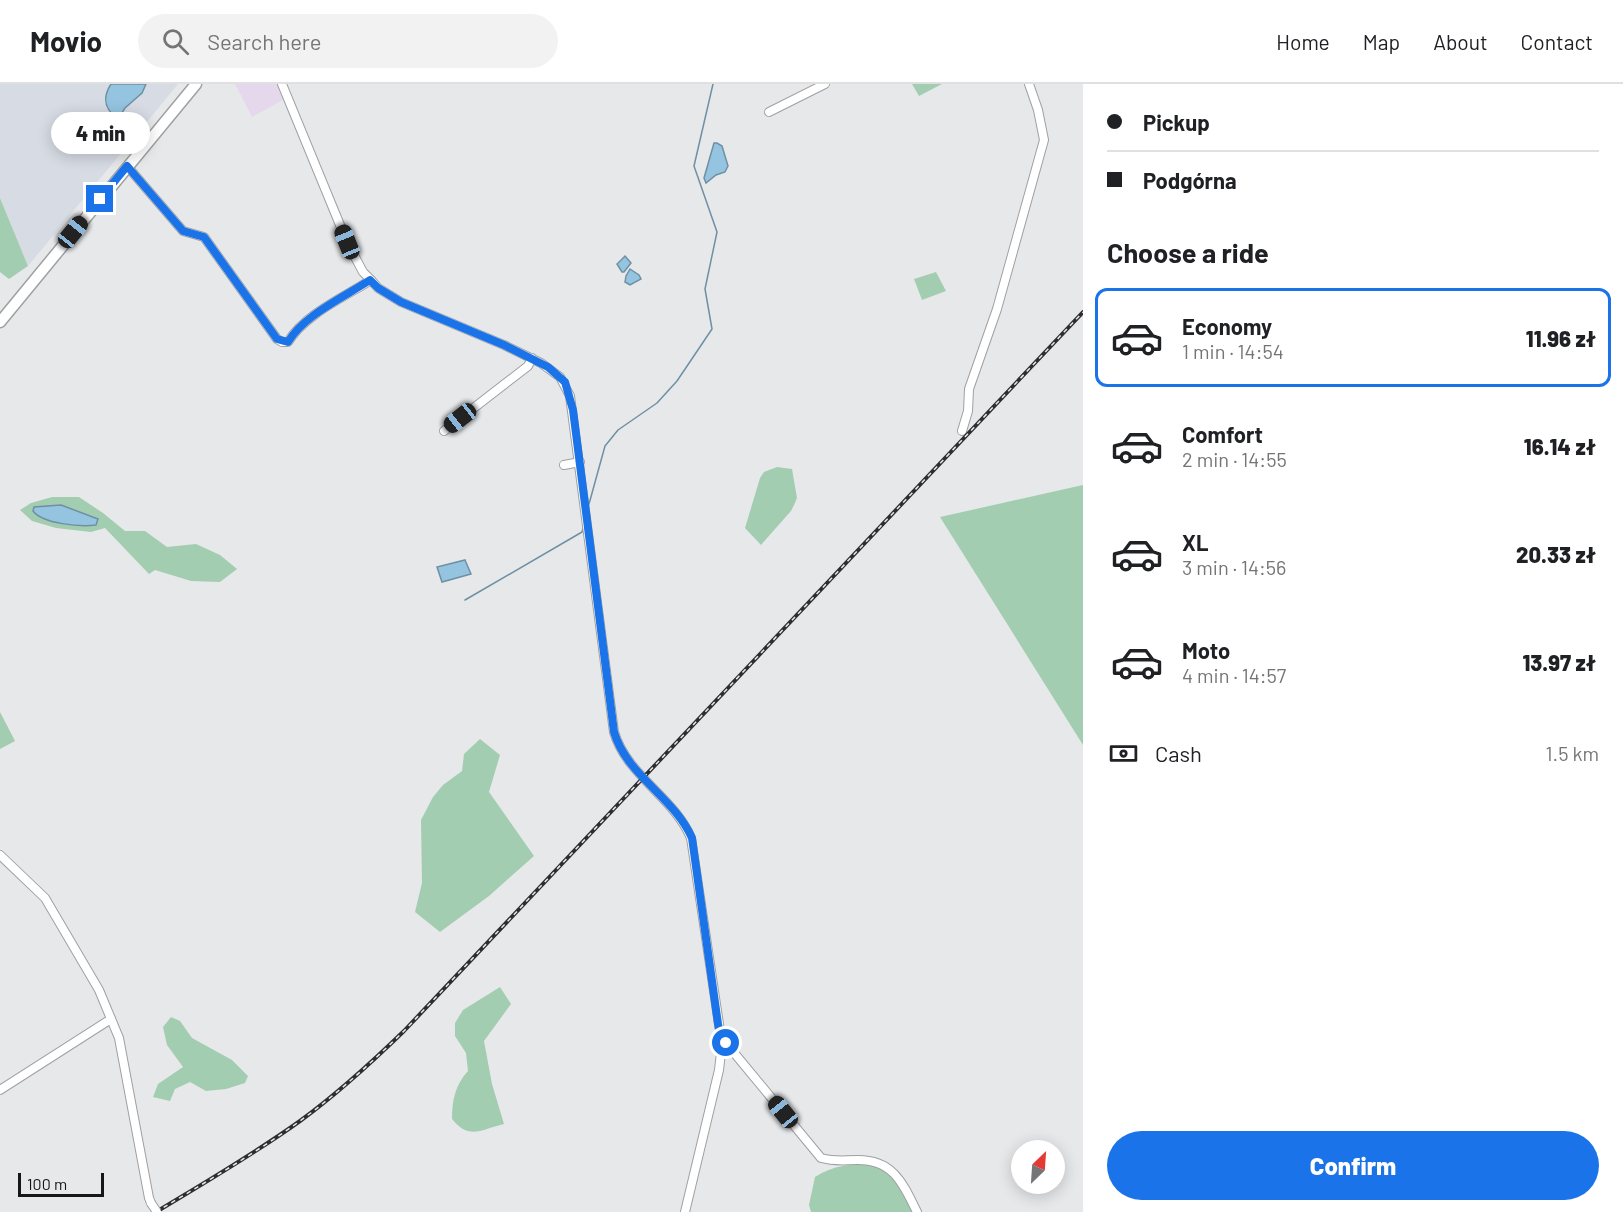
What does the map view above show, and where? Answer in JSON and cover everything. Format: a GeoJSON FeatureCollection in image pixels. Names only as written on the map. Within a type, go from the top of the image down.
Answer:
{"type":"FeatureCollection","features":[{"type":"Feature","properties":{"kind":"main road"},"geometry":{"type":"LineString","coordinates":[[0,322],[196,84]]}},
{"type":"Feature","properties":{"kind":"street"},"geometry":{"type":"LineString","coordinates":[[282,84],[347,242],[363,272],[370,280],[378,288],[401,302],[532,358],[560,376],[567,386],[573,410],[614,732],[620,751],[682,819],[692,838],[722,1044],[719,1070],[685,1212]]}},
{"type":"Feature","properties":{"kind":"street"},"geometry":{"type":"LineString","coordinates":[[769,112],[825,84]]}},
{"type":"Feature","properties":{"kind":"street"},"geometry":{"type":"LineString","coordinates":[[962,431],[968,411],[969,389],[997,309],[1044,140],[1038,110],[1029,84]]}},
{"type":"Feature","properties":{"kind":"street"},"geometry":{"type":"LineString","coordinates":[[127,166],[183,231],[204,237],[277,339],[282,342],[288,342],[298,327],[308,319],[370,280]]}},
{"type":"Feature","properties":{"kind":"street"},"geometry":{"type":"LineString","coordinates":[[444,431],[528,366],[532,358]]}},
{"type":"Feature","properties":{"kind":"street"},"geometry":{"type":"LineString","coordinates":[[564,465],[580,462]]}},
{"type":"Feature","properties":{"kind":"street"},"geometry":{"type":"LineString","coordinates":[[0,855],[45,898],[99,990],[119,1038],[151,1203],[157,1212]]}},
{"type":"Feature","properties":{"kind":"street"},"geometry":{"type":"LineString","coordinates":[[0,1090],[111,1019]]}},
{"type":"Feature","properties":{"kind":"street"},"geometry":{"type":"LineString","coordinates":[[722,1044],[726,1043],[821,1158],[836,1162],[872,1160],[886,1166],[900,1179],[917,1212]]}},
{"type":"Feature","properties":{"kind":"shaded area"},"geometry":{"type":"Polygon","coordinates":[[[0,84],[178,84],[28,266],[0,198],[0,84]]]}},
{"type":"Feature","properties":{"kind":"shaded area"},"geometry":{"type":"Polygon","coordinates":[[[235,84],[277,84],[283,100],[252,117],[235,84]]]}},
{"type":"Feature","properties":{"kind":"green space"},"geometry":{"type":"Polygon","coordinates":[[[912,84],[942,84],[919,96],[912,84]]]}},
{"type":"Feature","properties":{"kind":"green space"},"geometry":{"type":"Polygon","coordinates":[[[0,198],[28,266],[9,279],[0,272],[0,198]]]}},
{"type":"Feature","properties":{"kind":"green space"},"geometry":{"type":"Polygon","coordinates":[[[936,272],[946,291],[922,300],[914,279],[936,272]]]}},
{"type":"Feature","properties":{"kind":"green space"},"geometry":{"type":"Polygon","coordinates":[[[777,467],[792,469],[797,498],[791,511],[761,545],[745,528],[760,478],[764,472],[777,467]]]}},
{"type":"Feature","properties":{"kind":"green space"},"geometry":{"type":"Polygon","coordinates":[[[1083,485],[1083,745],[940,517],[1083,485]]]}},
{"type":"Feature","properties":{"kind":"green space"},"geometry":{"type":"Polygon","coordinates":[[[52,497],[79,497],[125,531],[145,531],[167,547],[196,544],[220,555],[237,569],[220,582],[191,581],[155,570],[149,574],[105,528],[91,532],[56,528],[32,521],[20,510],[31,503],[52,497]]]}},
{"type":"Feature","properties":{"kind":"green space"},"geometry":{"type":"Polygon","coordinates":[[[0,712],[15,741],[0,749],[0,712]]]}},
{"type":"Feature","properties":{"kind":"green space"},"geometry":{"type":"Polygon","coordinates":[[[480,739],[500,755],[489,792],[534,856],[489,896],[440,932],[415,912],[422,883],[421,820],[433,797],[443,785],[462,771],[464,754],[480,739]]]}},
{"type":"Feature","properties":{"kind":"green space"},"geometry":{"type":"Polygon","coordinates":[[[500,987],[511,1004],[484,1041],[492,1084],[504,1124],[475,1132],[464,1129],[452,1119],[455,1094],[468,1071],[466,1053],[455,1036],[455,1023],[463,1010],[500,987]]]}},
{"type":"Feature","properties":{"kind":"green space"},"geometry":{"type":"Polygon","coordinates":[[[171,1017],[180,1021],[192,1038],[232,1060],[248,1076],[245,1083],[226,1089],[206,1091],[190,1082],[175,1089],[170,1101],[153,1097],[158,1084],[183,1067],[167,1045],[163,1027],[171,1017]]]}},
{"type":"Feature","properties":{"kind":"green space"},"geometry":{"type":"Polygon","coordinates":[[[874,1163],[894,1178],[914,1212],[811,1212],[809,1205],[815,1177],[836,1168],[874,1163]]]}},
{"type":"Feature","properties":{"kind":"water"},"geometry":{"type":"Polygon","coordinates":[[[111,84],[146,84],[142,93],[125,108],[118,119],[106,103],[106,94],[111,84]]]}},
{"type":"Feature","properties":{"kind":"water"},"geometry":{"type":"Polygon","coordinates":[[[714,143],[722,146],[728,166],[725,172],[716,175],[706,183],[704,178],[714,143]]]}},
{"type":"Feature","properties":{"kind":"water"},"geometry":{"type":"Polygon","coordinates":[[[625,256],[631,263],[622,272],[617,264],[625,256]]]}},
{"type":"Feature","properties":{"kind":"water"},"geometry":{"type":"Polygon","coordinates":[[[630,269],[641,279],[630,285],[625,282],[630,269]]]}},
{"type":"Feature","properties":{"kind":"water"},"geometry":{"type":"Polygon","coordinates":[[[61,505],[98,519],[96,525],[53,522],[33,511],[34,507],[61,505]]]}},
{"type":"Feature","properties":{"kind":"water"},"geometry":{"type":"Polygon","coordinates":[[[465,560],[471,574],[442,582],[437,567],[465,560]]]}},
{"type":"Feature","properties":{"kind":"waterway"},"geometry":{"type":"LineString","coordinates":[[589,504],[605,446],[618,430],[657,403],[677,381],[712,329],[705,289],[717,232],[694,166],[713,84]]}},
{"type":"Feature","properties":{"kind":"waterway"},"geometry":{"type":"LineString","coordinates":[[465,600],[582,532],[584,525]]}},
{"type":"Feature","properties":{"kind":"railway"},"geometry":{"type":"LineString","coordinates":[[156,1212],[247,1157],[300,1121],[354,1078],[404,1031],[1083,312]]}},
{"type":"Feature","properties":{"kind":"route"},"geometry":{"type":"LineString","coordinates":[[100,199],[127,166],[183,231],[201,234],[204,237],[277,339],[282,342],[288,342],[298,327],[308,319],[370,280],[378,288],[401,302],[524,354],[548,367],[565,382],[573,410],[614,732],[620,751],[682,819],[692,838],[718,1024],[722,1044],[726,1043]]}}]}
